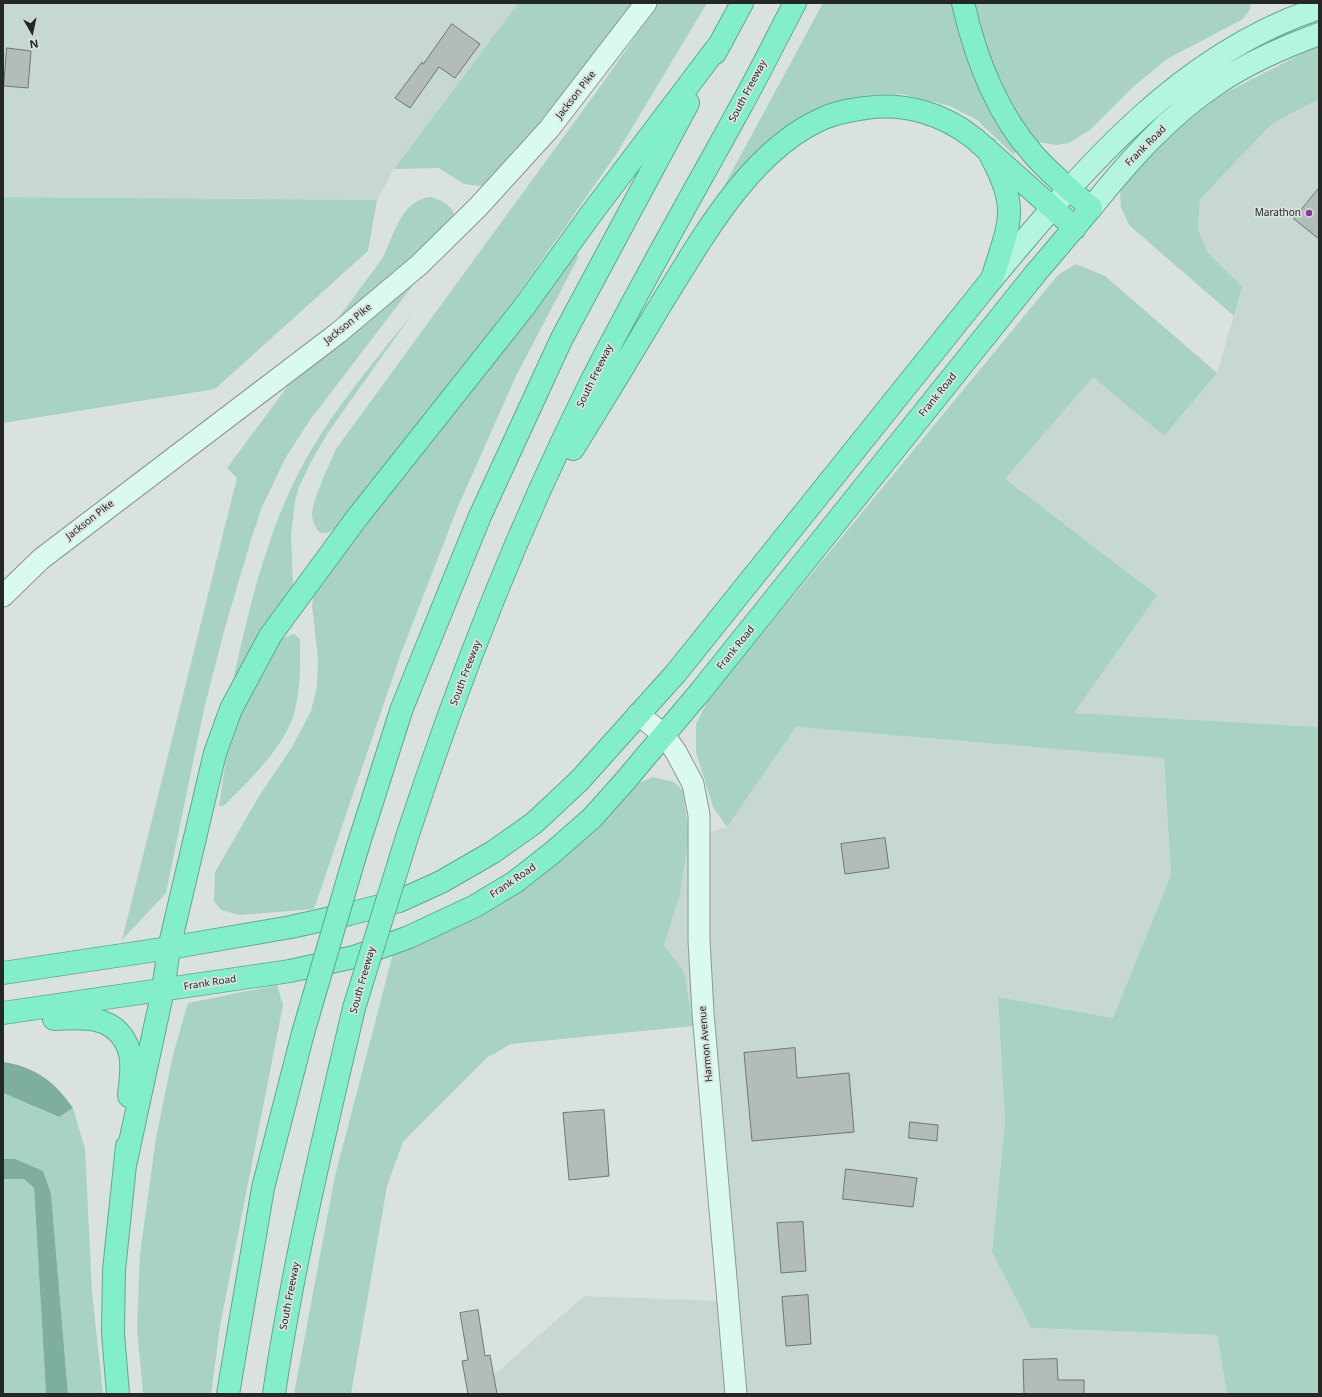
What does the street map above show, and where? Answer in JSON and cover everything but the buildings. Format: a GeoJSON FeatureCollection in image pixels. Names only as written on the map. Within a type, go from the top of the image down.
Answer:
{"type":"FeatureCollection","features":[{"type":"Feature","properties":{"kind":"highway"},"geometry":{"type":"LineString","coordinates":[[228,1394],[263,1188],[303,1033],[357,849],[402,708],[480,516],[562,338],[742,3]]}},
{"type":"Feature","properties":{"kind":"highway","name":"South Freeway"},"geometry":{"type":"LineString","coordinates":[[274,1394],[283,1334],[307,1210],[354,1008],[407,837],[441,738],[519,537],[588,388],[666,240],[742,104],[795,3]]}},
{"type":"Feature","properties":{"kind":"highway"},"geometry":{"type":"LineString","coordinates":[[963,3],[976,48],[1002,109],[1020,138],[1034,156],[1091,208]]}},
{"type":"Feature","properties":{"kind":"highway"},"geometry":{"type":"LineString","coordinates":[[126,1161],[163,990],[169,948],[215,753],[231,709],[270,636],[356,519],[524,307],[591,214],[722,41]]}},
{"type":"Feature","properties":{"kind":"highway"},"geometry":{"type":"LineString","coordinates":[[519,537],[696,248],[757,165],[782,143],[824,118],[841,112],[884,106],[911,109],[937,116],[962,129],[987,149],[1054,207],[1075,228]]}},
{"type":"Feature","properties":{"kind":"highway"},"geometry":{"type":"LineString","coordinates":[[3,973],[169,948],[291,926],[349,914],[399,901],[441,882],[493,852],[534,823],[579,781],[676,673],[992,279],[1010,219],[1010,204],[1000,171],[987,149]]}},
{"type":"Feature","properties":{"kind":"highway","name":"Frank Road"},"geometry":{"type":"LineString","coordinates":[[3,1013],[290,971],[354,957],[409,938],[475,906],[515,882],[592,818],[664,735],[1035,274],[1091,208]]}},
{"type":"Feature","properties":{"kind":"highway"},"geometry":{"type":"LineString","coordinates":[[3,1024],[77,1017],[104,1021],[120,1034],[129,1050],[131,1066],[126,1161],[114,1270],[113,1333],[118,1394]]}},
{"type":"Feature","properties":{"kind":"main road","name":"Jackson Pike"},"geometry":{"type":"LineString","coordinates":[[3,596],[41,559],[338,333],[413,270],[478,207],[564,112],[646,3]]}},
{"type":"Feature","properties":{"kind":"main road"},"geometry":{"type":"LineString","coordinates":[[992,279],[1070,189],[1130,125],[1186,77],[1241,42],[1274,25],[1319,8]]}},
{"type":"Feature","properties":{"kind":"main road","name":"Frank Road"},"geometry":{"type":"LineString","coordinates":[[1091,208],[1130,160],[1181,111],[1218,83],[1282,49],[1319,34]]}},
{"type":"Feature","properties":{"kind":"main road","name":"Harmon Avenue"},"geometry":{"type":"LineString","coordinates":[[638,714],[664,735],[685,767],[692,784],[700,814],[699,940],[703,1013],[736,1394]]}},
{"type":"Feature","properties":{"kind":"shaded area"},"geometry":{"type":"Polygon","coordinates":[[[3,3],[518,3],[394,169],[377,200],[3,197],[3,3]]]}},
{"type":"Feature","properties":{"kind":"shaded area"},"geometry":{"type":"Polygon","coordinates":[[[1319,100],[1319,727],[1074,713],[1005,479],[1093,376],[1164,436],[1217,373],[1242,288],[1208,253],[1198,229],[1200,199],[1272,124],[1319,100]]]}},
{"type":"Feature","properties":{"kind":"shaded area"},"geometry":{"type":"Polygon","coordinates":[[[796,727],[1164,758],[1171,875],[1113,1018],[998,997],[1005,1122],[992,1252],[1031,1328],[1217,1335],[1227,1394],[472,1394],[584,1296],[721,1301],[693,1026],[684,971],[664,945],[680,895],[689,837],[727,827],[796,727]]]}},
{"type":"Feature","properties":{"kind":"green space"},"geometry":{"type":"Polygon","coordinates":[[[518,3],[635,3],[493,183],[480,186],[464,184],[439,168],[394,169],[518,3]]]}},
{"type":"Feature","properties":{"kind":"green space"},"geometry":{"type":"Polygon","coordinates":[[[659,3],[707,3],[617,153],[514,300],[338,526],[328,533],[320,533],[314,524],[312,513],[313,506],[336,449],[597,91],[659,3]]]}},
{"type":"Feature","properties":{"kind":"green space"},"geometry":{"type":"Polygon","coordinates":[[[823,3],[952,3],[976,81],[993,117],[1016,151],[1014,155],[977,120],[950,106],[901,94],[869,95],[833,103],[728,189],[723,188],[823,3]]]}},
{"type":"Feature","properties":{"kind":"green space"},"geometry":{"type":"Polygon","coordinates":[[[973,3],[1251,3],[1250,9],[1243,19],[1167,59],[1133,87],[1090,130],[1069,143],[1057,145],[1038,142],[1025,131],[998,79],[975,14],[973,3]]]}},
{"type":"Feature","properties":{"kind":"green space"},"geometry":{"type":"Polygon","coordinates":[[[1319,45],[1319,100],[1272,124],[1200,199],[1198,229],[1208,253],[1242,287],[1234,316],[1130,226],[1121,208],[1120,191],[1162,140],[1219,96],[1319,45]]]}},
{"type":"Feature","properties":{"kind":"green space"},"geometry":{"type":"Polygon","coordinates":[[[3,197],[377,200],[368,251],[215,389],[3,423],[3,197]]]}},
{"type":"Feature","properties":{"kind":"green space"},"geometry":{"type":"Polygon","coordinates":[[[430,197],[442,201],[450,207],[455,216],[456,229],[310,420],[286,457],[262,507],[224,631],[204,709],[166,893],[122,940],[237,478],[227,468],[382,259],[399,221],[405,212],[420,200],[430,197]]]}},
{"type":"Feature","properties":{"kind":"green space"},"geometry":{"type":"Polygon","coordinates":[[[575,253],[579,256],[516,376],[457,509],[400,656],[314,909],[240,915],[221,910],[214,901],[215,872],[259,796],[292,747],[311,711],[317,686],[318,659],[312,605],[315,589],[575,253]]]}},
{"type":"Feature","properties":{"kind":"green space"},"geometry":{"type":"Polygon","coordinates":[[[1076,264],[1105,276],[1217,373],[1164,436],[1093,377],[1005,479],[1157,595],[1074,713],[1319,727],[1319,1394],[1227,1394],[1217,1335],[1031,1328],[992,1252],[1005,1122],[998,997],[1113,1018],[1171,875],[1164,758],[796,727],[727,827],[713,807],[696,752],[696,724],[709,698],[1058,275],[1076,264]]]}},
{"type":"Feature","properties":{"kind":"green space"},"geometry":{"type":"Polygon","coordinates":[[[412,314],[327,434],[312,460],[299,487],[295,501],[291,535],[293,585],[241,676],[234,676],[258,578],[283,505],[294,482],[319,437],[333,416],[364,374],[412,314]]]}},
{"type":"Feature","properties":{"kind":"green space"},"geometry":{"type":"Polygon","coordinates":[[[294,634],[300,639],[300,675],[297,701],[290,723],[284,736],[256,773],[225,805],[219,806],[228,745],[245,705],[281,639],[294,634]]]}},
{"type":"Feature","properties":{"kind":"green space"},"geometry":{"type":"Polygon","coordinates":[[[653,777],[674,782],[683,791],[689,837],[680,895],[664,945],[684,971],[693,1026],[511,1044],[488,1057],[403,1142],[387,1186],[351,1394],[294,1394],[335,1176],[395,946],[563,857],[639,783],[653,777]]]}},
{"type":"Feature","properties":{"kind":"green space"},"geometry":{"type":"Polygon","coordinates":[[[277,985],[283,1005],[220,1326],[211,1394],[143,1394],[137,1329],[140,1254],[156,1138],[173,1055],[188,1003],[277,985]]]}},
{"type":"Feature","properties":{"kind":"green space"},"geometry":{"type":"Polygon","coordinates":[[[3,1062],[15,1064],[44,1077],[52,1083],[73,1108],[59,1117],[3,1093],[3,1062]]]}},
{"type":"Feature","properties":{"kind":"green space"},"geometry":{"type":"Polygon","coordinates":[[[3,1093],[58,1117],[73,1108],[85,1149],[92,1292],[103,1394],[68,1394],[51,1194],[15,1159],[3,1159],[3,1093]]]}},
{"type":"Feature","properties":{"kind":"green space"},"geometry":{"type":"Polygon","coordinates":[[[3,1159],[15,1159],[43,1171],[51,1194],[68,1394],[46,1394],[34,1188],[24,1179],[3,1179],[3,1159]]]}},
{"type":"Feature","properties":{"kind":"green space"},"geometry":{"type":"Polygon","coordinates":[[[3,1179],[24,1179],[34,1188],[46,1394],[3,1394],[3,1179]]]}},
{"type":"Feature","properties":{"kind":"place","name":"Marathon"},"geometry":{"type":"Point","coordinates":[1309,213]}}]}
